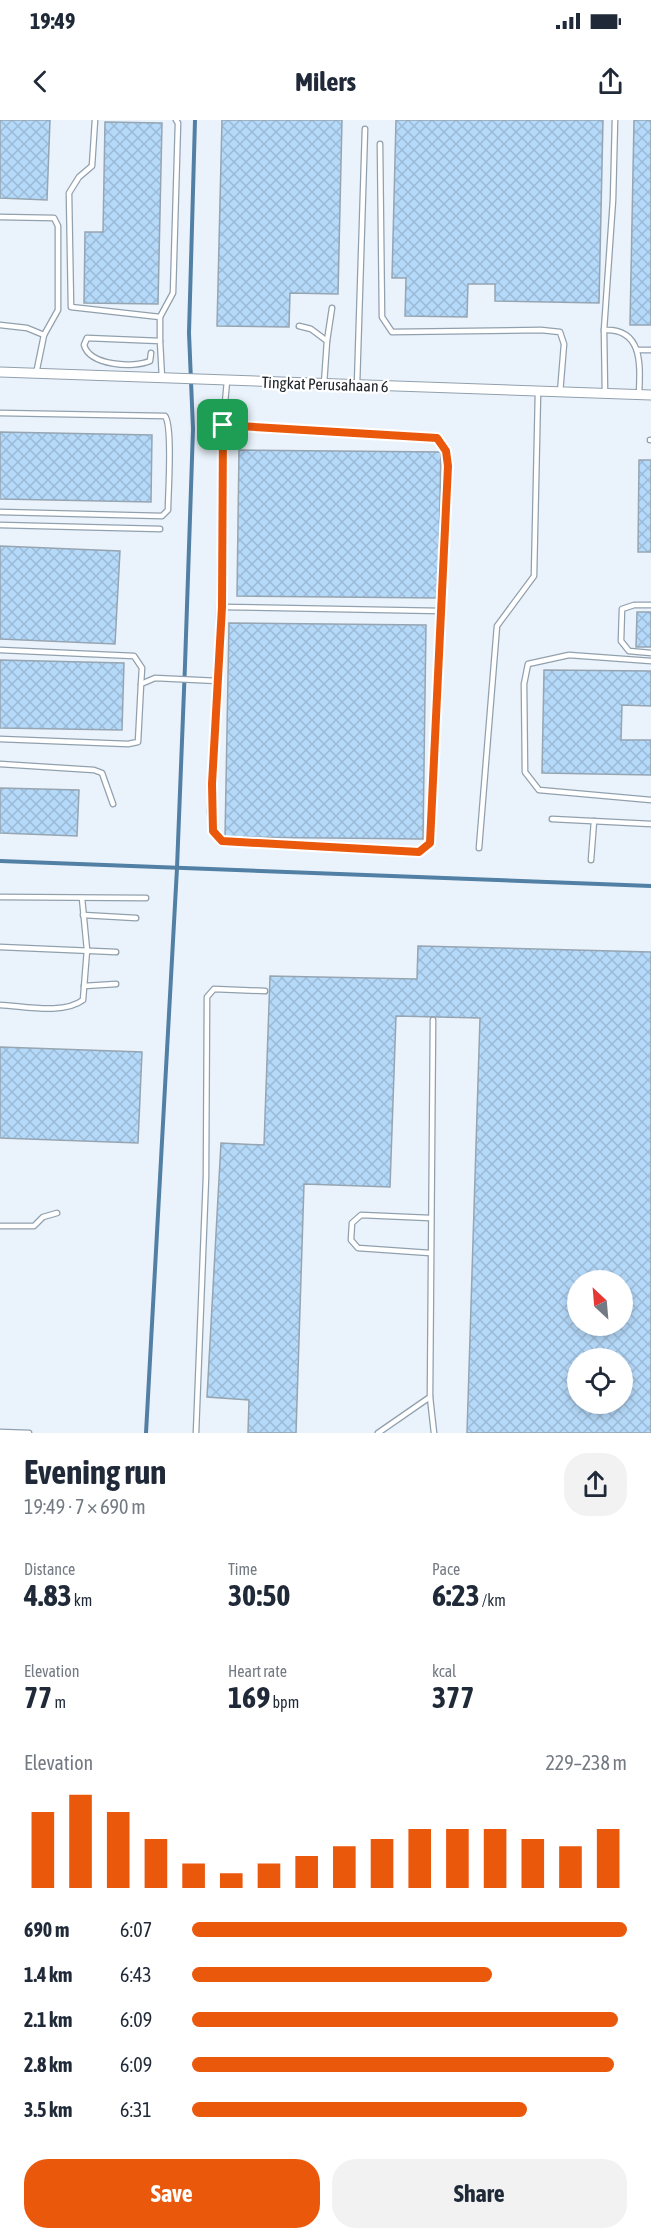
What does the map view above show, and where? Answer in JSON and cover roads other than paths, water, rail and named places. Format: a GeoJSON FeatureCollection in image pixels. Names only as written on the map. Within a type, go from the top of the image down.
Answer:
{"type":"FeatureCollection","features":[{"type":"Feature","properties":{"kind":"street","name":"Tingkat Perusahaan 6"},"geometry":{"type":"LineString","coordinates":[[0,372],[651,395]]}},
{"type":"Feature","properties":{"kind":"lane"},"geometry":{"type":"LineString","coordinates":[[95,120],[92,166],[79,177],[69,193],[71,307],[160,316]]}},
{"type":"Feature","properties":{"kind":"lane"},"geometry":{"type":"LineString","coordinates":[[162,378],[160,316],[173,293],[178,176],[178,123],[176,120]]}},
{"type":"Feature","properties":{"kind":"lane"},"geometry":{"type":"LineString","coordinates":[[604,394],[604,330],[614,200],[615,120]]}},
{"type":"Feature","properties":{"kind":"lane"},"geometry":{"type":"LineString","coordinates":[[357,385],[365,129]]}},
{"type":"Feature","properties":{"kind":"lane"},"geometry":{"type":"LineString","coordinates":[[380,144],[382,318],[393,332],[541,330],[560,332],[564,344],[560,393]]}},
{"type":"Feature","properties":{"kind":"lane"},"geometry":{"type":"LineString","coordinates":[[0,217],[54,218],[58,226],[58,310],[44,335],[36,374]]}},
{"type":"Feature","properties":{"kind":"lane"},"geometry":{"type":"LineString","coordinates":[[324,384],[332,308]]}},
{"type":"Feature","properties":{"kind":"lane"},"geometry":{"type":"LineString","coordinates":[[0,325],[27,328],[44,335]]}},
{"type":"Feature","properties":{"kind":"lane"},"geometry":{"type":"LineString","coordinates":[[299,326],[311,329],[327,340]]}},
{"type":"Feature","properties":{"kind":"lane"},"geometry":{"type":"LineString","coordinates":[[604,330],[613,329],[632,340],[640,356],[639,395]]}},
{"type":"Feature","properties":{"kind":"lane"},"geometry":{"type":"LineString","coordinates":[[151,353],[150,361],[141,365],[96,360],[86,352],[84,345],[87,338],[160,341]]}},
{"type":"Feature","properties":{"kind":"lane"},"geometry":{"type":"LineString","coordinates":[[637,350],[651,350]]}},
{"type":"Feature","properties":{"kind":"lane"},"geometry":{"type":"LineString","coordinates":[[223,425],[437,438],[446,451],[448,466],[430,843],[419,852],[222,841],[213,831],[210,812],[222,607],[223,425],[227,381]]}},
{"type":"Feature","properties":{"kind":"lane"},"geometry":{"type":"LineString","coordinates":[[479,848],[497,626],[534,576],[537,392]]}},
{"type":"Feature","properties":{"kind":"lane"},"geometry":{"type":"LineString","coordinates":[[0,413],[165,416],[168,419],[169,439],[168,510],[162,516],[0,512]]}},
{"type":"Feature","properties":{"kind":"lane"},"geometry":{"type":"LineString","coordinates":[[0,525],[160,529]]}},
{"type":"Feature","properties":{"kind":"lane"},"geometry":{"type":"LineString","coordinates":[[651,605],[634,605],[622,609],[621,641],[629,651],[651,653]]}},
{"type":"Feature","properties":{"kind":"lane"},"geometry":{"type":"LineString","coordinates":[[222,607],[441,611]]}},
{"type":"Feature","properties":{"kind":"lane"},"geometry":{"type":"LineString","coordinates":[[0,650],[134,656],[142,668],[138,742],[128,744],[0,739]]}},
{"type":"Feature","properties":{"kind":"lane"},"geometry":{"type":"LineString","coordinates":[[651,661],[569,655],[528,664],[524,684],[525,772],[539,790],[651,800]]}},
{"type":"Feature","properties":{"kind":"lane"},"geometry":{"type":"LineString","coordinates":[[141,684],[155,678],[218,681]]}},
{"type":"Feature","properties":{"kind":"lane"},"geometry":{"type":"LineString","coordinates":[[0,764],[94,770],[102,773],[113,804]]}},
{"type":"Feature","properties":{"kind":"lane"},"geometry":{"type":"LineString","coordinates":[[552,819],[651,824]]}},
{"type":"Feature","properties":{"kind":"lane"},"geometry":{"type":"LineString","coordinates":[[591,860],[594,821]]}},
{"type":"Feature","properties":{"kind":"lane"},"geometry":{"type":"LineString","coordinates":[[0,897],[146,898]]}},
{"type":"Feature","properties":{"kind":"lane"},"geometry":{"type":"LineString","coordinates":[[0,1005],[60,1008],[76,1005],[83,1000],[87,950],[82,898]]}},
{"type":"Feature","properties":{"kind":"lane"},"geometry":{"type":"LineString","coordinates":[[83,915],[136,918]]}},
{"type":"Feature","properties":{"kind":"lane"},"geometry":{"type":"LineString","coordinates":[[0,947],[116,952]]}},
{"type":"Feature","properties":{"kind":"lane"},"geometry":{"type":"LineString","coordinates":[[84,986],[116,984]]}},
{"type":"Feature","properties":{"kind":"lane"},"geometry":{"type":"LineString","coordinates":[[196,1433],[206,1178],[207,998],[214,989],[265,992]]}},
{"type":"Feature","properties":{"kind":"lane"},"geometry":{"type":"LineString","coordinates":[[433,1020],[430,1397],[434,1433]]}},
{"type":"Feature","properties":{"kind":"lane"},"geometry":{"type":"LineString","coordinates":[[0,1226],[34,1226],[43,1217],[57,1213]]}},
{"type":"Feature","properties":{"kind":"lane"},"geometry":{"type":"LineString","coordinates":[[430,1218],[361,1215],[352,1223],[351,1240],[358,1248],[430,1252]]}},
{"type":"Feature","properties":{"kind":"lane"},"geometry":{"type":"LineString","coordinates":[[378,1433],[430,1397]]}},
{"type":"Feature","properties":{"kind":"lane"},"geometry":{"type":"LineString","coordinates":[[0,1432],[29,1433]]}},
{"type":"Feature","properties":{"kind":"waterway"},"geometry":{"type":"LineString","coordinates":[[146,1433],[177,868],[185,665],[193,429],[189,333],[195,120]]}},
{"type":"Feature","properties":{"kind":"waterway"},"geometry":{"type":"LineString","coordinates":[[0,861],[651,886]]}}]}
